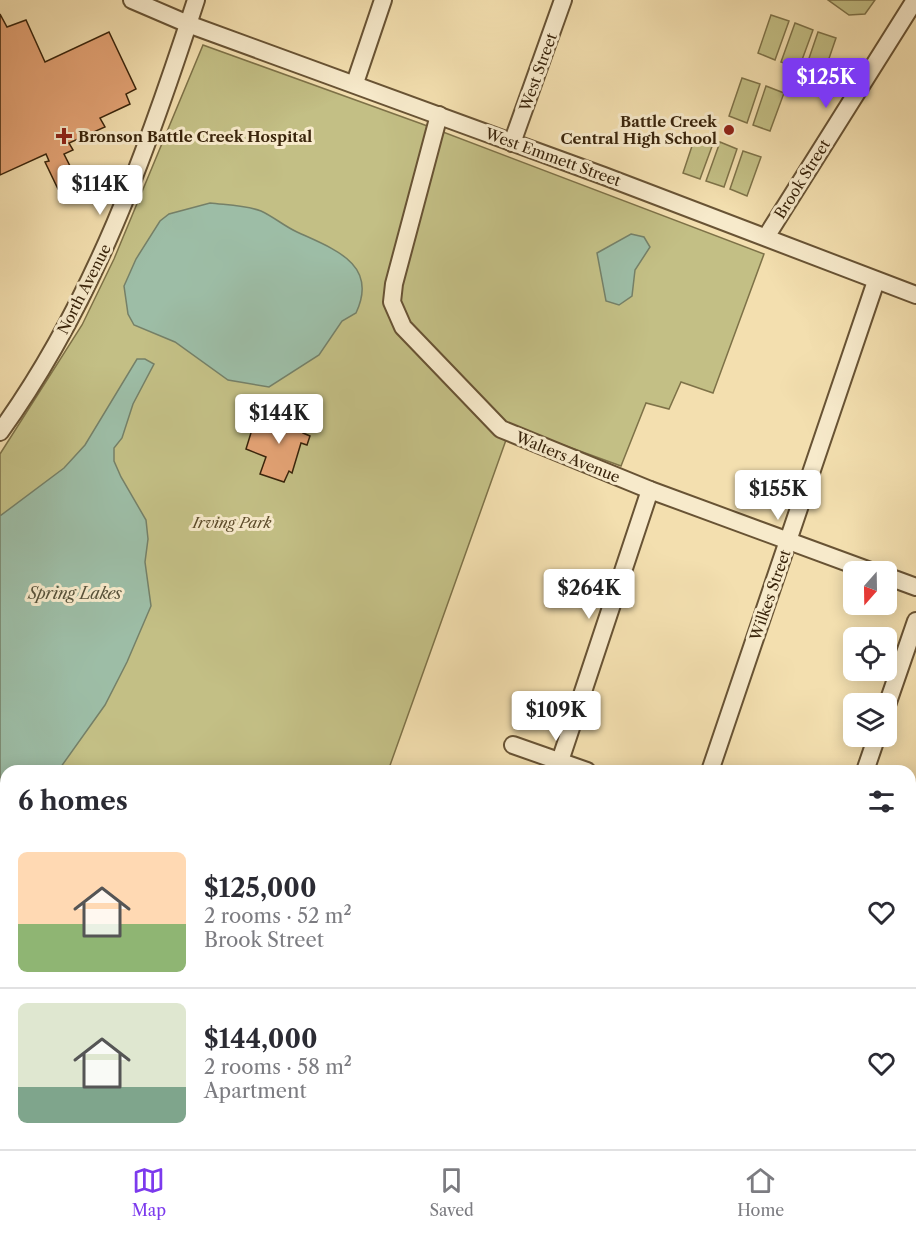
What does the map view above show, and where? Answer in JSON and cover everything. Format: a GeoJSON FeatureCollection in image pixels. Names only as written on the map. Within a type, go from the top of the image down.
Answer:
{"type":"FeatureCollection","features":[{"type":"Feature","properties":{"kind":"street","name":"West Emmett Street"},"geometry":{"type":"LineString","coordinates":[[132,0],[188,24],[355,83],[916,295]]}},
{"type":"Feature","properties":{"kind":"street","name":"North Avenue"},"geometry":{"type":"LineString","coordinates":[[0,432],[32,386],[93,277],[134,180],[196,0]]}},
{"type":"Feature","properties":{"kind":"street"},"geometry":{"type":"LineString","coordinates":[[355,83],[383,0]]}},
{"type":"Feature","properties":{"kind":"street","name":"West Street"},"geometry":{"type":"LineString","coordinates":[[512,143],[563,0]]}},
{"type":"Feature","properties":{"kind":"street","name":"Brook Street"},"geometry":{"type":"LineString","coordinates":[[766,237],[915,0]]}},
{"type":"Feature","properties":{"kind":"street","name":"Walters Avenue"},"geometry":{"type":"LineString","coordinates":[[439,115],[394,284],[392,302],[403,327],[501,429],[650,490],[843,561]]}},
{"type":"Feature","properties":{"kind":"street","name":"Wilkes Street"},"geometry":{"type":"LineString","coordinates":[[712,765],[876,281]]}},
{"type":"Feature","properties":{"kind":"street"},"geometry":{"type":"LineString","coordinates":[[560,761],[650,490]]}},
{"type":"Feature","properties":{"kind":"street"},"geometry":{"type":"LineString","coordinates":[[897,580],[916,587]]}},
{"type":"Feature","properties":{"kind":"street"},"geometry":{"type":"LineString","coordinates":[[891,693],[916,621]]}},
{"type":"Feature","properties":{"kind":"street"},"geometry":{"type":"LineString","coordinates":[[513,745],[571,765]]}},
{"type":"Feature","properties":{"kind":"street"},"geometry":{"type":"LineString","coordinates":[[867,765],[873,747]]}},
{"type":"Feature","properties":{"kind":"green space"},"geometry":{"type":"Polygon","coordinates":[[[828,0],[875,0],[865,14],[849,15],[828,0]]]}},
{"type":"Feature","properties":{"kind":"green space"},"geometry":{"type":"Polygon","coordinates":[[[771,15],[789,21],[775,60],[758,53],[771,15]]]}},
{"type":"Feature","properties":{"kind":"green space"},"geometry":{"type":"Polygon","coordinates":[[[795,23],[813,30],[799,68],[781,62],[795,23]]]}},
{"type":"Feature","properties":{"kind":"green space"},"geometry":{"type":"Polygon","coordinates":[[[818,32],[836,38],[823,76],[805,70],[818,32]]]}},
{"type":"Feature","properties":{"kind":"green space","name":"Irving Park"},"geometry":{"type":"Polygon","coordinates":[[[203,45],[422,124],[764,254],[713,393],[681,382],[669,409],[646,403],[621,466],[511,426],[390,765],[0,765],[0,454],[82,325],[114,259],[203,45]]]}},
{"type":"Feature","properties":{"kind":"green space"},"geometry":{"type":"Polygon","coordinates":[[[742,78],[760,84],[747,123],[729,116],[742,78]]]}},
{"type":"Feature","properties":{"kind":"green space"},"geometry":{"type":"Polygon","coordinates":[[[766,86],[784,93],[770,131],[753,125],[766,86]]]}},
{"type":"Feature","properties":{"kind":"green space"},"geometry":{"type":"Polygon","coordinates":[[[696,134],[714,141],[700,179],[683,173],[696,134]]]}},
{"type":"Feature","properties":{"kind":"green space"},"geometry":{"type":"Polygon","coordinates":[[[720,142],[737,149],[724,187],[706,181],[720,142]]]}},
{"type":"Feature","properties":{"kind":"green space"},"geometry":{"type":"Polygon","coordinates":[[[743,151],[761,157],[747,196],[730,189],[743,151]]]}},
{"type":"Feature","properties":{"kind":"water"},"geometry":{"type":"Polygon","coordinates":[[[210,203],[249,207],[266,213],[292,230],[338,252],[357,270],[362,282],[362,296],[356,313],[342,321],[319,355],[269,387],[228,380],[175,342],[134,325],[128,314],[124,286],[136,259],[160,221],[169,214],[210,203]]]}},
{"type":"Feature","properties":{"kind":"water"},"geometry":{"type":"Polygon","coordinates":[[[631,234],[644,237],[650,247],[635,270],[632,296],[619,305],[606,301],[597,253],[631,234]]]}},
{"type":"Feature","properties":{"kind":"water","name":"Spring Lakes"},"geometry":{"type":"Polygon","coordinates":[[[137,359],[145,359],[154,364],[133,404],[122,438],[114,448],[114,461],[121,477],[146,520],[148,539],[145,562],[151,606],[127,662],[105,705],[62,765],[0,765],[0,516],[64,468],[85,445],[137,359]]]}},
{"type":"Feature","properties":{"kind":"building","name":"Bronson Battle Creek Hospital"},"geometry":{"type":"Polygon","coordinates":[[[0,14],[7,27],[26,20],[45,62],[109,32],[136,89],[126,94],[130,104],[100,118],[105,127],[69,143],[73,150],[64,154],[77,180],[58,189],[45,162],[49,161],[46,154],[0,175],[0,14]]]}},
{"type":"Feature","properties":{"kind":"building"},"geometry":{"type":"Polygon","coordinates":[[[282,411],[307,421],[303,433],[310,436],[307,445],[301,443],[292,473],[289,471],[284,482],[260,474],[266,457],[246,449],[254,423],[275,432],[282,411]]]}},
{"type":"Feature","properties":{"kind":"place","name":"Battle Creek Central High School"},"geometry":{"type":"Point","coordinates":[729,130]}},
{"type":"Feature","properties":{"kind":"place","name":"Bronson Battle Creek Hospital"},"geometry":{"type":"Point","coordinates":[64,136]}}]}
